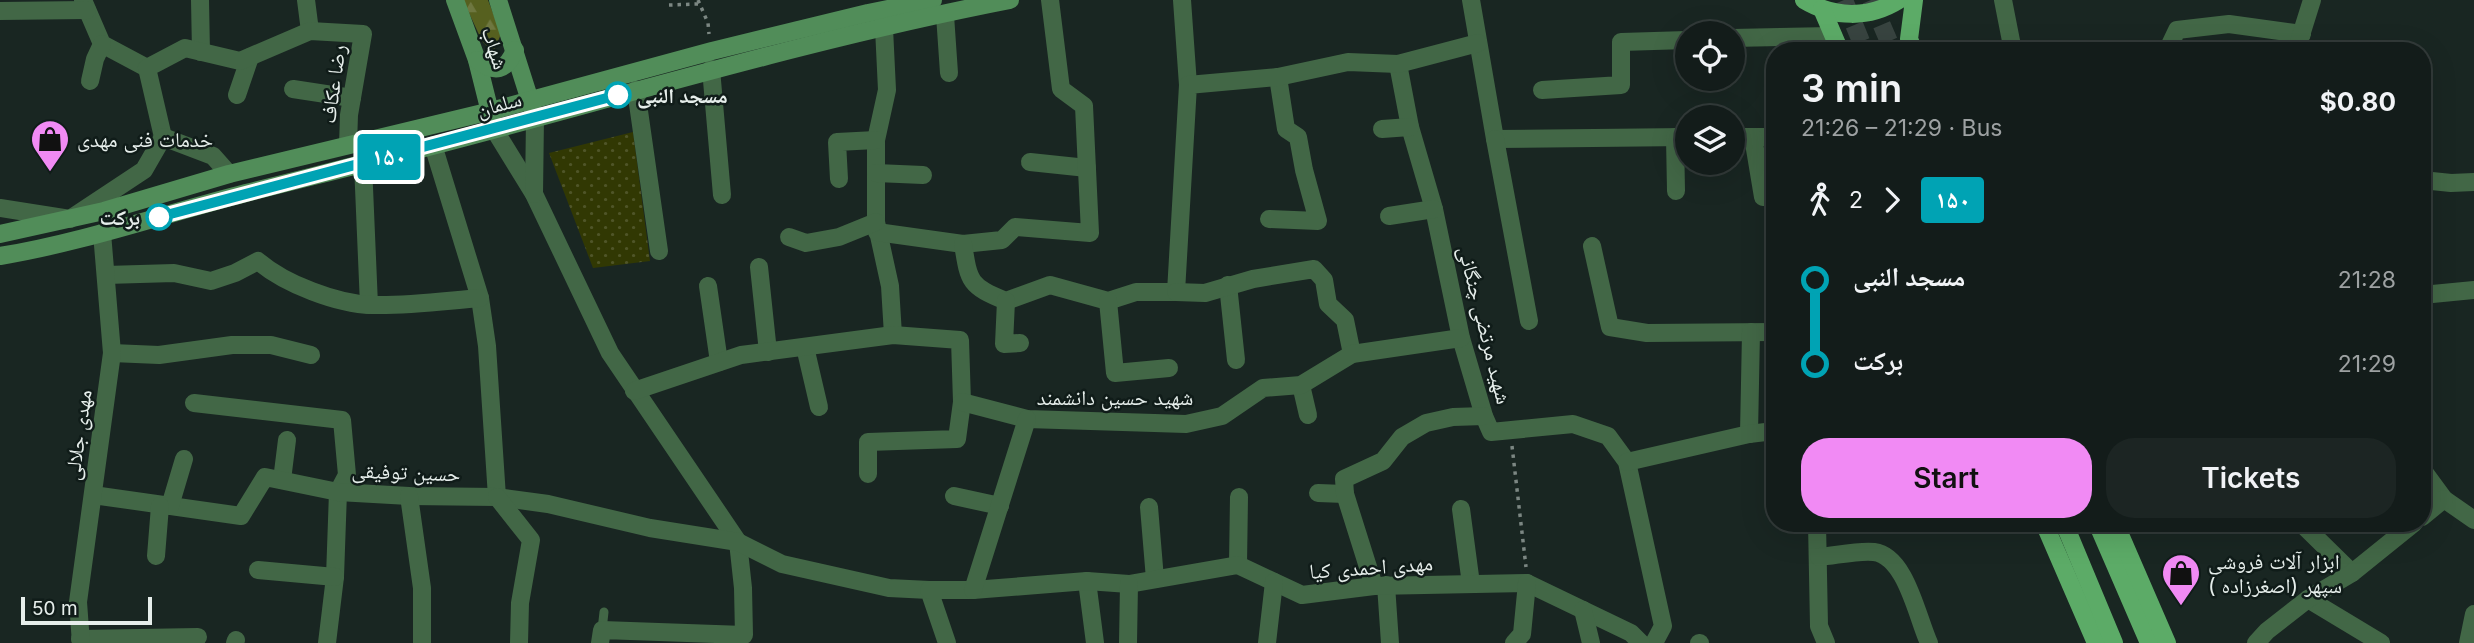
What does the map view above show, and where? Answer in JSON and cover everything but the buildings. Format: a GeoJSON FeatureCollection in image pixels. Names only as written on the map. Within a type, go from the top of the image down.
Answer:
{"type":"FeatureCollection","features":[{"type":"Feature","properties":{"kind":"main road","name":"شهاب"},"geometry":{"type":"LineString","coordinates":[[455,0],[477,60],[494,129]]}},
{"type":"Feature","properties":{"kind":"main road","name":"شهاب"},"geometry":{"type":"LineString","coordinates":[[498,0],[533,109]]}},
{"type":"Feature","properties":{"kind":"main road","name":"سلمان"},"geometry":{"type":"LineString","coordinates":[[0,256],[38,250],[494,129],[533,109],[712,51],[867,6],[933,0]]}},
{"type":"Feature","properties":{"kind":"main road"},"geometry":{"type":"LineString","coordinates":[[1804,0],[1822,9],[1847,15],[1873,12],[1899,0]]}},
{"type":"Feature","properties":{"kind":"main road"},"geometry":{"type":"LineString","coordinates":[[1910,42],[1914,0]]}},
{"type":"Feature","properties":{"kind":"main road","name":"سلمان"},"geometry":{"type":"LineString","coordinates":[[0,234],[70,219],[229,174],[491,111],[533,109],[636,90],[711,69],[1005,1]]}},
{"type":"Feature","properties":{"kind":"main road"},"geometry":{"type":"LineString","coordinates":[[1822,9],[1836,42]]}},
{"type":"Feature","properties":{"kind":"main road"},"geometry":{"type":"LineString","coordinates":[[477,60],[487,68],[500,69],[510,62],[515,50]]}},
{"type":"Feature","properties":{"kind":"main road"},"geometry":{"type":"LineString","coordinates":[[2047,532],[2096,643]]}},
{"type":"Feature","properties":{"kind":"main road"},"geometry":{"type":"LineString","coordinates":[[2068,532],[2114,643]]}},
{"type":"Feature","properties":{"kind":"main road"},"geometry":{"type":"LineString","coordinates":[[2101,532],[2149,643]]}},
{"type":"Feature","properties":{"kind":"main road"},"geometry":{"type":"LineString","coordinates":[[2119,532],[2167,643]]}},
{"type":"Feature","properties":{"kind":"street"},"geometry":{"type":"LineString","coordinates":[[200,0],[201,52]]}},
{"type":"Feature","properties":{"kind":"street"},"geometry":{"type":"LineString","coordinates":[[306,0],[310,31]]}},
{"type":"Feature","properties":{"kind":"street"},"geometry":{"type":"LineString","coordinates":[[789,237],[806,243],[876,227],[963,244],[1002,240],[1015,227],[1090,233],[1084,106],[1061,89],[1050,0]]}},
{"type":"Feature","properties":{"kind":"street"},"geometry":{"type":"LineString","coordinates":[[1176,292],[1188,85],[1182,0]]}},
{"type":"Feature","properties":{"kind":"street"},"geometry":{"type":"LineString","coordinates":[[1471,0],[1529,321]]}},
{"type":"Feature","properties":{"kind":"street"},"geometry":{"type":"LineString","coordinates":[[2003,0],[2011,42]]}},
{"type":"Feature","properties":{"kind":"street"},"geometry":{"type":"LineString","coordinates":[[2171,42],[2176,30],[2229,24],[2299,42],[2312,0]]}},
{"type":"Feature","properties":{"kind":"street"},"geometry":{"type":"LineString","coordinates":[[0,11],[85,5],[102,44],[147,68],[163,137],[144,170],[70,219],[0,208]]}},
{"type":"Feature","properties":{"kind":"street"},"geometry":{"type":"LineString","coordinates":[[945,15],[949,73]]}},
{"type":"Feature","properties":{"kind":"street"},"geometry":{"type":"LineString","coordinates":[[884,28],[887,90],[876,140],[876,227],[890,286],[893,335]]}},
{"type":"Feature","properties":{"kind":"street","name":"رضا عکاف"},"geometry":{"type":"LineString","coordinates":[[147,68],[185,48],[240,61],[310,31],[363,34],[352,98],[348,145]]}},
{"type":"Feature","properties":{"kind":"street"},"geometry":{"type":"LineString","coordinates":[[1745,39],[1815,42]]}},
{"type":"Feature","properties":{"kind":"street"},"geometry":{"type":"LineString","coordinates":[[1542,90],[1621,85],[1621,41],[1675,40]]}},
{"type":"Feature","properties":{"kind":"street"},"geometry":{"type":"LineString","coordinates":[[90,81],[102,44]]}},
{"type":"Feature","properties":{"kind":"street"},"geometry":{"type":"LineString","coordinates":[[1188,85],[1278,78],[1348,62],[1398,64],[1478,44]]}},
{"type":"Feature","properties":{"kind":"street"},"geometry":{"type":"LineString","coordinates":[[237,94],[250,57]]}},
{"type":"Feature","properties":{"kind":"street","name":"شهید مرتضی چنگانی"},"geometry":{"type":"LineString","coordinates":[[1398,64],[1410,127],[1434,209],[1461,338],[1491,432],[1573,424],[1608,436],[1627,462],[1663,626],[1654,643]]}},
{"type":"Feature","properties":{"kind":"street"},"geometry":{"type":"LineString","coordinates":[[711,69],[722,195]]}},
{"type":"Feature","properties":{"kind":"street"},"geometry":{"type":"LineString","coordinates":[[1269,219],[1318,221],[1298,138],[1286,129],[1278,78]]}},
{"type":"Feature","properties":{"kind":"street"},"geometry":{"type":"LineString","coordinates":[[293,89],[352,98]]}},
{"type":"Feature","properties":{"kind":"street"},"geometry":{"type":"LineString","coordinates":[[636,90],[659,251]]}},
{"type":"Feature","properties":{"kind":"street"},"geometry":{"type":"LineString","coordinates":[[533,109],[534,194]]}},
{"type":"Feature","properties":{"kind":"street"},"geometry":{"type":"LineString","coordinates":[[1382,129],[1410,127]]}},
{"type":"Feature","properties":{"kind":"street"},"geometry":{"type":"LineString","coordinates":[[494,129],[534,194],[610,353],[738,542],[744,635],[602,628]]}},
{"type":"Feature","properties":{"kind":"street"},"geometry":{"type":"LineString","coordinates":[[163,137],[213,156],[229,174]]}},
{"type":"Feature","properties":{"kind":"street"},"geometry":{"type":"LineString","coordinates":[[1495,139],[1675,137]]}},
{"type":"Feature","properties":{"kind":"street"},"geometry":{"type":"LineString","coordinates":[[1745,137],[1766,137]]}},
{"type":"Feature","properties":{"kind":"street"},"geometry":{"type":"LineString","coordinates":[[1753,137],[1763,197]]}},
{"type":"Feature","properties":{"kind":"street"},"geometry":{"type":"LineString","coordinates":[[839,179],[837,142],[876,140]]}},
{"type":"Feature","properties":{"kind":"street"},"geometry":{"type":"LineString","coordinates":[[433,145],[480,298],[487,346],[497,497],[531,540],[520,603],[519,643]]}},
{"type":"Feature","properties":{"kind":"street"},"geometry":{"type":"LineString","coordinates":[[1030,162],[1087,168]]}},
{"type":"Feature","properties":{"kind":"street"},"geometry":{"type":"LineString","coordinates":[[363,163],[369,305]]}},
{"type":"Feature","properties":{"kind":"street"},"geometry":{"type":"LineString","coordinates":[[876,173],[923,175]]}},
{"type":"Feature","properties":{"kind":"street"},"geometry":{"type":"LineString","coordinates":[[1675,191],[1677,175]]}},
{"type":"Feature","properties":{"kind":"street"},"geometry":{"type":"LineString","coordinates":[[2431,181],[2474,182]]}},
{"type":"Feature","properties":{"kind":"street"},"geometry":{"type":"LineString","coordinates":[[1389,216],[1434,209]]}},
{"type":"Feature","properties":{"kind":"street","name":"مهدی جلالی"},"geometry":{"type":"LineString","coordinates":[[81,641],[78,602],[112,353],[103,233]]}},
{"type":"Feature","properties":{"kind":"street"},"geometry":{"type":"LineString","coordinates":[[963,244],[968,275],[981,290],[1006,301],[1050,285],[1108,301],[1136,292],[1205,293],[1228,285],[1314,269],[1324,280],[1328,304],[1345,320],[1352,354]]}},
{"type":"Feature","properties":{"kind":"street"},"geometry":{"type":"LineString","coordinates":[[1592,246],[1610,327],[1647,333],[1766,332]]}},
{"type":"Feature","properties":{"kind":"street"},"geometry":{"type":"LineString","coordinates":[[106,275],[174,273],[211,281],[258,261],[274,275],[321,295],[369,305],[480,298]]}},
{"type":"Feature","properties":{"kind":"street"},"geometry":{"type":"LineString","coordinates":[[759,267],[768,352]]}},
{"type":"Feature","properties":{"kind":"street"},"geometry":{"type":"LineString","coordinates":[[1228,285],[1236,360]]}},
{"type":"Feature","properties":{"kind":"street"},"geometry":{"type":"LineString","coordinates":[[708,286],[719,362]]}},
{"type":"Feature","properties":{"kind":"street"},"geometry":{"type":"LineString","coordinates":[[2431,294],[2474,290]]}},
{"type":"Feature","properties":{"kind":"street"},"geometry":{"type":"LineString","coordinates":[[1006,301],[1004,344],[1020,343]]}},
{"type":"Feature","properties":{"kind":"street"},"geometry":{"type":"LineString","coordinates":[[1108,301],[1115,373],[1169,368]]}},
{"type":"Feature","properties":{"kind":"street"},"geometry":{"type":"LineString","coordinates":[[1749,434],[1751,332]]}},
{"type":"Feature","properties":{"kind":"street"},"geometry":{"type":"LineString","coordinates":[[634,391],[741,355],[893,335],[960,340],[962,402],[957,439],[868,442],[868,474]]}},
{"type":"Feature","properties":{"kind":"street","name":"شهید حسین دانشمند"},"geometry":{"type":"LineString","coordinates":[[962,402],[1027,419],[1186,424],[1222,416],[1263,388],[1301,385],[1352,354],[1461,338]]}},
{"type":"Feature","properties":{"kind":"street"},"geometry":{"type":"LineString","coordinates":[[112,353],[159,355],[232,345],[271,345],[311,355]]}},
{"type":"Feature","properties":{"kind":"street"},"geometry":{"type":"LineString","coordinates":[[805,347],[819,407]]}},
{"type":"Feature","properties":{"kind":"street"},"geometry":{"type":"LineString","coordinates":[[1301,385],[1308,415]]}},
{"type":"Feature","properties":{"kind":"street"},"geometry":{"type":"LineString","coordinates":[[194,403],[342,420],[347,475],[338,492],[335,578],[327,643]]}},
{"type":"Feature","properties":{"kind":"street"},"geometry":{"type":"LineString","coordinates":[[1390,643],[1380,585],[1345,494],[1344,479],[1382,461],[1402,437],[1426,423],[1453,417],[1484,416]]}},
{"type":"Feature","properties":{"kind":"street"},"geometry":{"type":"LineString","coordinates":[[973,590],[1027,419]]}},
{"type":"Feature","properties":{"kind":"street"},"geometry":{"type":"LineString","coordinates":[[1627,462],[1766,432]]}},
{"type":"Feature","properties":{"kind":"street"},"geometry":{"type":"LineString","coordinates":[[93,495],[241,516],[265,477],[282,481],[287,440]]}},
{"type":"Feature","properties":{"kind":"street"},"geometry":{"type":"LineString","coordinates":[[156,556],[165,506],[184,459]]}},
{"type":"Feature","properties":{"kind":"street","name":"حسین توفیقی"},"geometry":{"type":"LineString","coordinates":[[282,481],[338,492],[497,497],[548,504],[650,528],[738,542]]}},
{"type":"Feature","properties":{"kind":"street"},"geometry":{"type":"LineString","coordinates":[[2431,481],[2444,499],[2474,520]]}},
{"type":"Feature","properties":{"kind":"street"},"geometry":{"type":"LineString","coordinates":[[1318,494],[1345,494]]}},
{"type":"Feature","properties":{"kind":"street"},"geometry":{"type":"LineString","coordinates":[[409,496],[422,588],[422,643]]}},
{"type":"Feature","properties":{"kind":"street"},"geometry":{"type":"LineString","coordinates":[[954,496],[1000,506]]}},
{"type":"Feature","properties":{"kind":"street"},"geometry":{"type":"LineString","coordinates":[[738,542],[782,564],[889,588],[973,590],[1087,581],[1129,584],[1238,565],[1239,497]]}},
{"type":"Feature","properties":{"kind":"street"},"geometry":{"type":"LineString","coordinates":[[2431,509],[2444,499]]}},
{"type":"Feature","properties":{"kind":"street"},"geometry":{"type":"LineString","coordinates":[[1149,507],[1155,579]]}},
{"type":"Feature","properties":{"kind":"street"},"geometry":{"type":"LineString","coordinates":[[1461,509],[1471,584]]}},
{"type":"Feature","properties":{"kind":"street"},"geometry":{"type":"LineString","coordinates":[[1818,532],[1819,626],[1826,643]]}},
{"type":"Feature","properties":{"kind":"street"},"geometry":{"type":"LineString","coordinates":[[2310,532],[2352,573]]}},
{"type":"Feature","properties":{"kind":"street"},"geometry":{"type":"LineString","coordinates":[[2256,643],[2308,599],[2352,573],[2403,532]]}},
{"type":"Feature","properties":{"kind":"street"},"geometry":{"type":"LineString","coordinates":[[1819,557],[1875,552],[1894,561],[1912,592],[1919,621],[1929,643]]}},
{"type":"Feature","properties":{"kind":"street","name":"مهدی احمدی کیا"},"geometry":{"type":"LineString","coordinates":[[1238,565],[1302,595],[1380,585],[1527,583],[1631,633],[1641,643]]}},
{"type":"Feature","properties":{"kind":"street"},"geometry":{"type":"LineString","coordinates":[[258,570],[335,578]]}},
{"type":"Feature","properties":{"kind":"street"},"geometry":{"type":"LineString","coordinates":[[1087,581],[1095,643]]}},
{"type":"Feature","properties":{"kind":"street"},"geometry":{"type":"LineString","coordinates":[[1267,643],[1273,582]]}},
{"type":"Feature","properties":{"kind":"street"},"geometry":{"type":"LineString","coordinates":[[1514,643],[1522,634],[1527,583]]}},
{"type":"Feature","properties":{"kind":"street"},"geometry":{"type":"LineString","coordinates":[[1128,643],[1129,584]]}},
{"type":"Feature","properties":{"kind":"street"},"geometry":{"type":"LineString","coordinates":[[929,590],[947,643]]}},
{"type":"Feature","properties":{"kind":"street"},"geometry":{"type":"LineString","coordinates":[[2308,599],[2381,643]]}},
{"type":"Feature","properties":{"kind":"street"},"geometry":{"type":"LineString","coordinates":[[1583,610],[1591,643]]}},
{"type":"Feature","properties":{"kind":"street"},"geometry":{"type":"LineString","coordinates":[[81,641],[198,637]]}},
{"type":"Feature","properties":{"kind":"path"},"geometry":{"type":"LineString","coordinates":[[669,5],[698,2],[708,23],[712,51]]}},
{"type":"Feature","properties":{"kind":"path"},"geometry":{"type":"LineString","coordinates":[[1511,430],[1527,583]]}},
{"type":"Feature","properties":{"kind":"green space"},"geometry":{"type":"Polygon","coordinates":[[[463,0],[488,0],[501,34],[493,53],[482,41],[463,0]]]}},
{"type":"Feature","properties":{"kind":"green space"},"geometry":{"type":"Polygon","coordinates":[[[633,132],[650,261],[593,268],[549,153],[633,132]]]}},
{"type":"Feature","properties":{"kind":"tunnel"},"geometry":{"type":"LineString","coordinates":[[1844,0],[1861,42]]}},
{"type":"Feature","properties":{"kind":"tunnel"},"geometry":{"type":"LineString","coordinates":[[1871,0],[1889,42]]}},
{"type":"Feature","properties":{"kind":"bus line","name":"۱۵۰"},"geometry":{"type":"LineString","coordinates":[[159,217],[618,95]]}},
{"type":"Feature","properties":{"kind":"place","name":"مسجد النبی"},"geometry":{"type":"Point","coordinates":[618,95]}},
{"type":"Feature","properties":{"kind":"place","name":"خدمات فنی مهدی"},"geometry":{"type":"Point","coordinates":[50,173]}},
{"type":"Feature","properties":{"kind":"place","name":"برکت"},"geometry":{"type":"Point","coordinates":[159,217]}},
{"type":"Feature","properties":{"kind":"place","name":"ابزار آلات فروشی سپهر (اصغرزاده )"},"geometry":{"type":"Point","coordinates":[2181,607]}}]}
